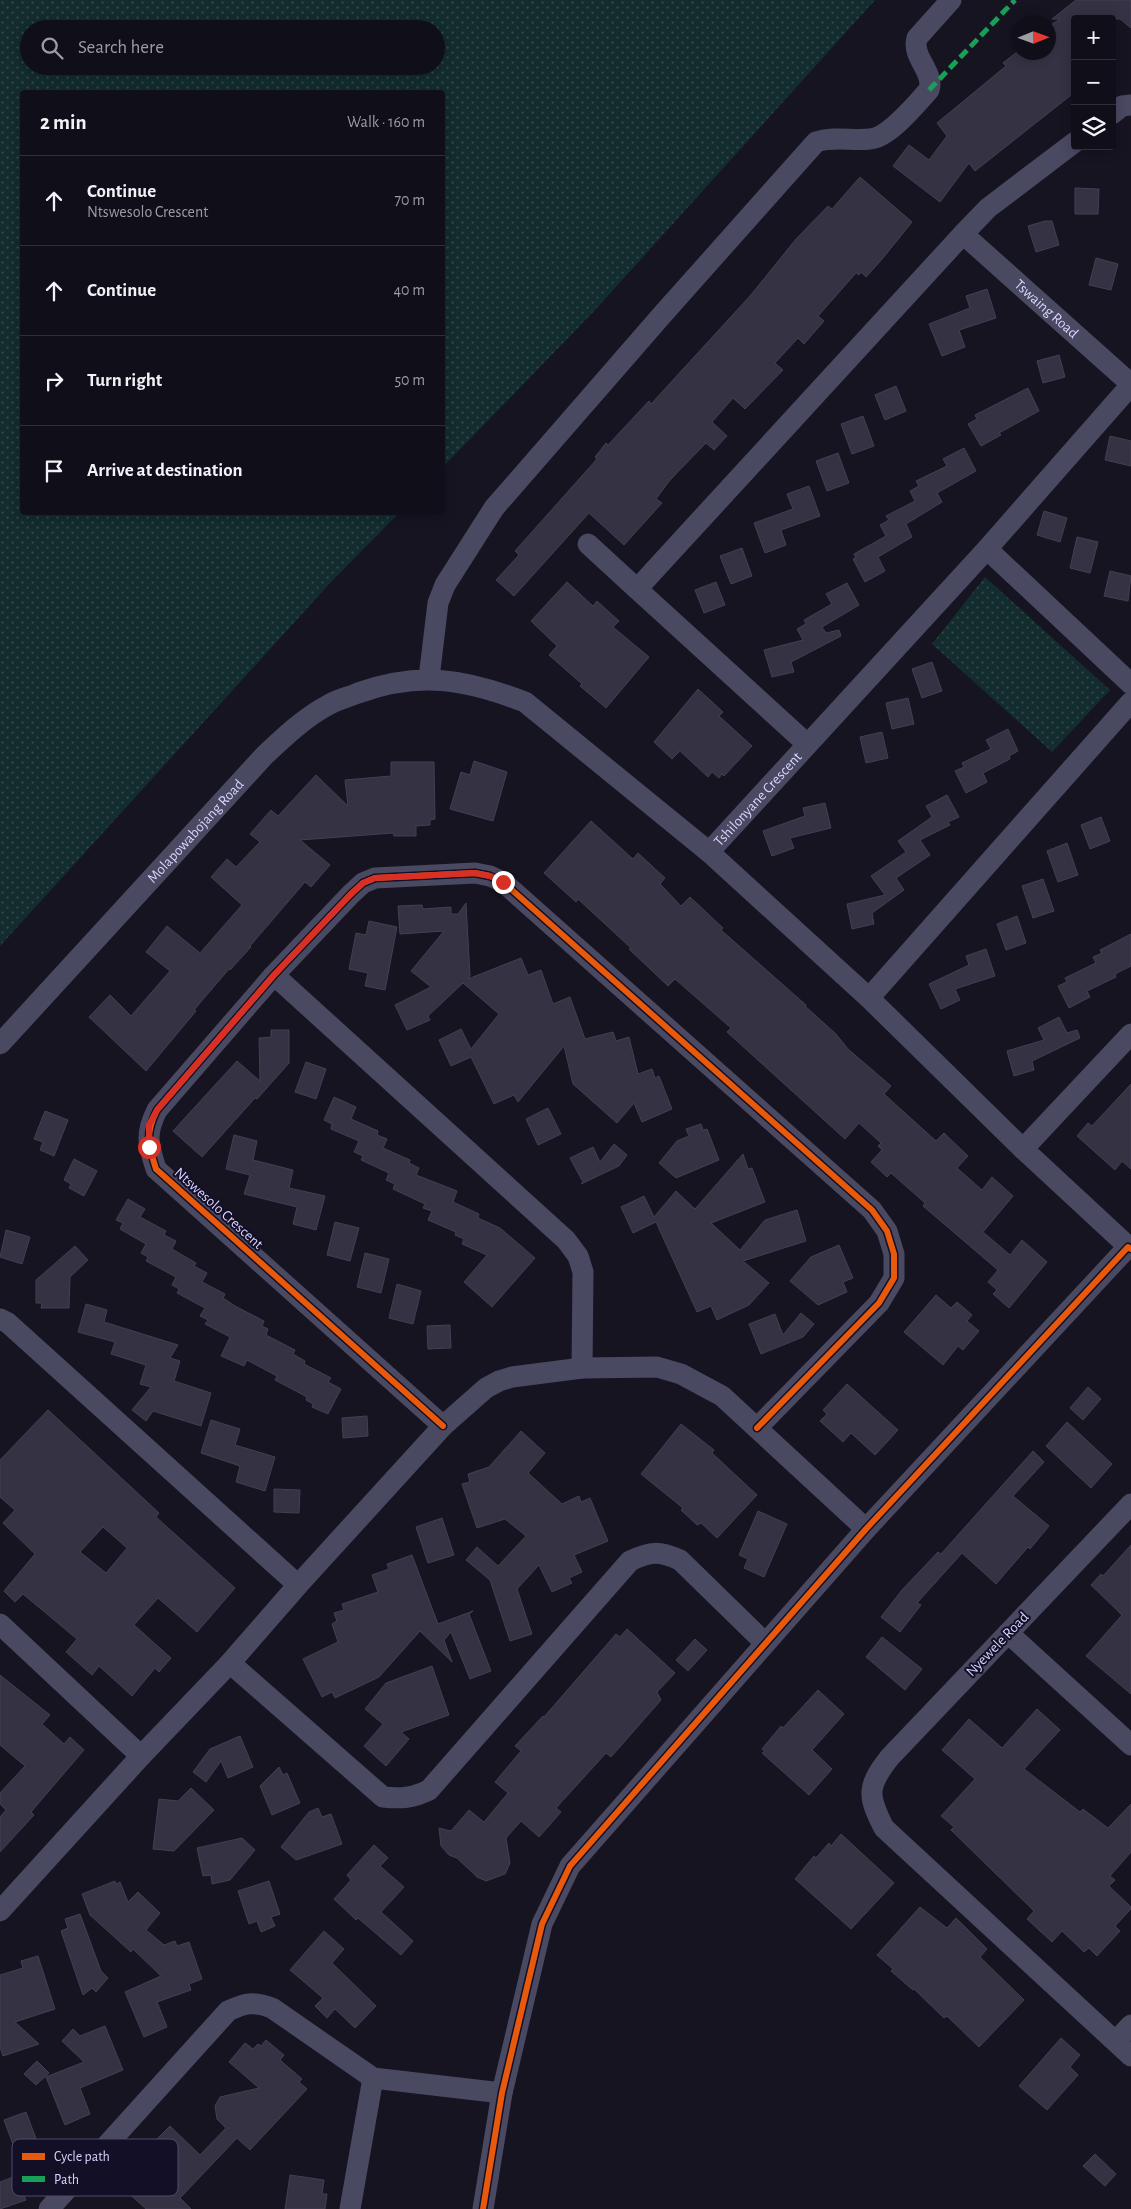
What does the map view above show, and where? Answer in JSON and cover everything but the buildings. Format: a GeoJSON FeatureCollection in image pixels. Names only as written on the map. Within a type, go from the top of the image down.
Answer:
{"type":"FeatureCollection","features":[{"type":"Feature","properties":{"kind":"street"},"geometry":{"type":"LineString","coordinates":[[429,678],[438,604],[445,585],[494,508],[636,344],[816,142],[826,139],[878,138],[887,132],[929,90],[930,79],[916,50],[915,43],[917,38],[951,0]]}},
{"type":"Feature","properties":{"kind":"street"},"geometry":{"type":"LineString","coordinates":[[1116,111],[1122,106],[1131,105]]}},
{"type":"Feature","properties":{"kind":"street"},"geometry":{"type":"LineString","coordinates":[[636,589],[988,208],[1071,145]]}},
{"type":"Feature","properties":{"kind":"street","name":"Tswaing Road"},"geometry":{"type":"LineString","coordinates":[[963,234],[1131,385]]}},
{"type":"Feature","properties":{"kind":"street","name":"Tshilonyane Crescent"},"geometry":{"type":"LineString","coordinates":[[709,852],[987,549],[1131,385]]}},
{"type":"Feature","properties":{"kind":"street"},"geometry":{"type":"LineString","coordinates":[[588,544],[807,744]]}},
{"type":"Feature","properties":{"kind":"street"},"geometry":{"type":"LineString","coordinates":[[987,549],[1131,684]]}},
{"type":"Feature","properties":{"kind":"street","name":"Molapowabojang Road"},"geometry":{"type":"LineString","coordinates":[[0,1044],[264,756],[295,727],[330,704],[380,685],[429,678],[465,684],[496,691],[524,702],[709,852],[869,998],[1023,1149],[1130,1248]]}},
{"type":"Feature","properties":{"kind":"street"},"geometry":{"type":"LineString","coordinates":[[869,998],[1131,702]]}},
{"type":"Feature","properties":{"kind":"street","name":"Ntswesolo Crescent"},"geometry":{"type":"LineString","coordinates":[[442,1426],[156,1169],[149,1147],[149,1125],[157,1110],[274,975],[363,883],[375,878],[475,873],[490,876],[503,882],[872,1210],[887,1231],[894,1254],[894,1278],[879,1303],[757,1428]]}},
{"type":"Feature","properties":{"kind":"street"},"geometry":{"type":"LineString","coordinates":[[274,975],[566,1240],[578,1256],[583,1272],[582,1368]]}},
{"type":"Feature","properties":{"kind":"street"},"geometry":{"type":"LineString","coordinates":[[1023,1149],[1131,1034]]}},
{"type":"Feature","properties":{"kind":"street"},"geometry":{"type":"LineString","coordinates":[[483,2209],[502,2093],[542,1924],[561,1880],[570,1866],[866,1530],[1130,1248]]}},
{"type":"Feature","properties":{"kind":"street"},"geometry":{"type":"LineString","coordinates":[[0,1319],[8,1323],[298,1585]]}},
{"type":"Feature","properties":{"kind":"street"},"geometry":{"type":"LineString","coordinates":[[0,1911],[141,1756],[230,1663],[442,1426],[486,1388],[499,1381],[512,1377],[582,1368],[657,1367],[681,1374],[722,1396],[866,1530]]}},
{"type":"Feature","properties":{"kind":"street","name":"Nyewele Road"},"geometry":{"type":"LineString","coordinates":[[1116,2041],[884,1828],[874,1810],[871,1791],[878,1772],[890,1756],[1131,1504]]}},
{"type":"Feature","properties":{"kind":"street"},"geometry":{"type":"LineString","coordinates":[[230,1663],[383,1797],[402,1799],[416,1796],[429,1790],[630,1561],[646,1553],[664,1553],[680,1560],[765,1643]]}},
{"type":"Feature","properties":{"kind":"street"},"geometry":{"type":"LineString","coordinates":[[0,1624],[141,1756]]}},
{"type":"Feature","properties":{"kind":"street"},"geometry":{"type":"LineString","coordinates":[[1008,1633],[1131,1745]]}},
{"type":"Feature","properties":{"kind":"street"},"geometry":{"type":"LineString","coordinates":[[112,2139],[228,2011],[241,2005],[257,2002],[272,2008],[373,2078],[502,2093]]}},
{"type":"Feature","properties":{"kind":"street"},"geometry":{"type":"LineString","coordinates":[[1131,2025],[1116,2041],[1131,2056]]}},
{"type":"Feature","properties":{"kind":"street"},"geometry":{"type":"LineString","coordinates":[[350,2209],[373,2078]]}},
{"type":"Feature","properties":{"kind":"street"},"geometry":{"type":"LineString","coordinates":[[49,2209],[61,2196]]}},
{"type":"Feature","properties":{"kind":"green space"},"geometry":{"type":"Polygon","coordinates":[[[0,0],[875,0],[596,309],[445,465],[445,90],[20,90],[20,515],[397,515],[331,582],[0,946],[0,0]]]}},
{"type":"Feature","properties":{"kind":"green space"},"geometry":{"type":"Polygon","coordinates":[[[985,577],[1110,690],[1052,752],[932,644],[985,577]]]}},
{"type":"Feature","properties":{"kind":"marked path"},"geometry":{"type":"LineString","coordinates":[[929,90],[1015,0]]}},
{"type":"Feature","properties":{"kind":"cycle path"},"geometry":{"type":"LineString","coordinates":[[443,1426],[156,1169],[151,1153],[149,1133],[157,1110],[274,975],[363,883],[375,878],[475,873],[490,876],[503,882],[872,1210],[887,1231],[894,1254],[894,1278],[879,1303],[757,1428]]}},
{"type":"Feature","properties":{"kind":"cycle path"},"geometry":{"type":"LineString","coordinates":[[483,2209],[502,2093],[542,1924],[570,1866],[866,1529],[1128,1247],[1131,1249]]}},
{"type":"Feature","properties":{"kind":"route"},"geometry":{"type":"LineString","coordinates":[[149,1147],[149,1125],[157,1110],[274,975],[363,883],[375,878],[475,873],[490,876],[503,882]]}}]}
